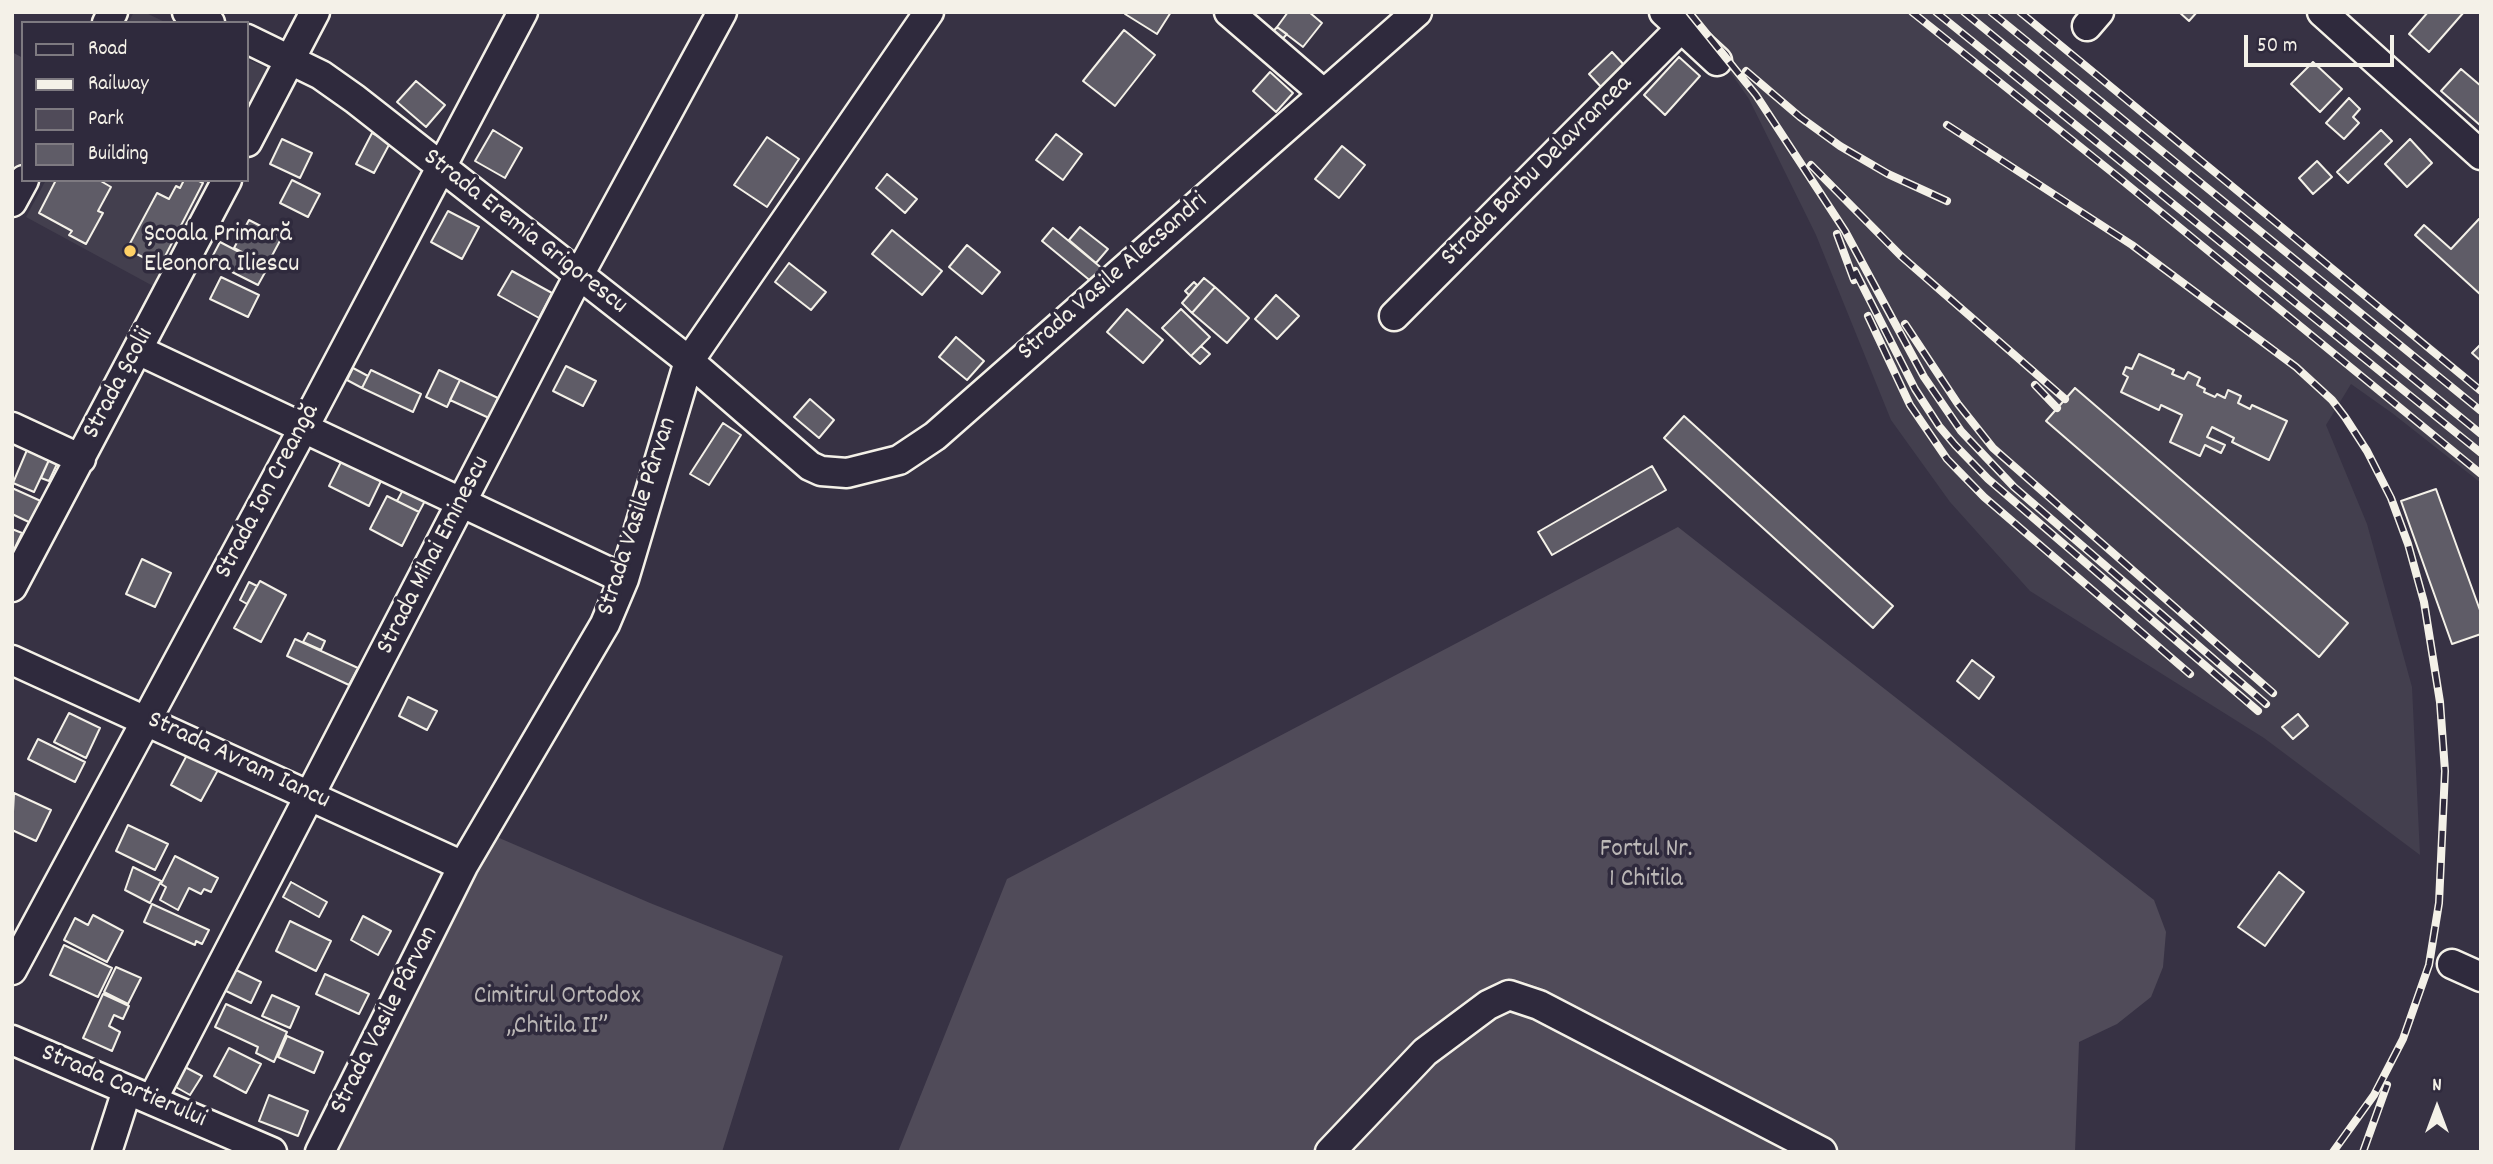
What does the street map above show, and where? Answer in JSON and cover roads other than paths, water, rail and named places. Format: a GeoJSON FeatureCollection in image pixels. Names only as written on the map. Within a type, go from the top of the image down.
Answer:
{"type":"FeatureCollection","features":[{"type":"Feature","properties":{"kind":"street"},"geometry":{"type":"LineString","coordinates":[[187,12],[206,21]]}},
{"type":"Feature","properties":{"kind":"street"},"geometry":{"type":"LineString","coordinates":[[248,140],[315,12]]}},
{"type":"Feature","properties":{"kind":"street","name":"Strada Ion Creangă"},"geometry":{"type":"LineString","coordinates":[[12,970],[303,429],[523,12]]}},
{"type":"Feature","properties":{"kind":"street","name":"Strada Mihai Eminescu"},"geometry":{"type":"LineString","coordinates":[[107,1152],[311,796],[579,275],[722,12]]}},
{"type":"Feature","properties":{"kind":"street","name":"Strada Vasile Pârvan"},"geometry":{"type":"LineString","coordinates":[[320,1152],[463,866],[605,624],[624,579],[689,361],[929,12]]}},
{"type":"Feature","properties":{"kind":"street"},"geometry":{"type":"LineString","coordinates":[[1229,12],[1323,93]]}},
{"type":"Feature","properties":{"kind":"street","name":"Strada Vasile Alecsandri"},"geometry":{"type":"LineString","coordinates":[[788,446],[810,466],[833,473],[863,471],[882,466],[915,451],[1417,12]]}},
{"type":"Feature","properties":{"kind":"street"},"geometry":{"type":"LineString","coordinates":[[2322,12],[2481,155]]}},
{"type":"Feature","properties":{"kind":"street"},"geometry":{"type":"LineString","coordinates":[[1673,20],[1717,61]]}},
{"type":"Feature","properties":{"kind":"street","name":"Strada Barbu Delavrancea"},"geometry":{"type":"LineString","coordinates":[[1394,316],[1673,20]]}},
{"type":"Feature","properties":{"kind":"street","name":"Strada Eremia Grigorescu"},"geometry":{"type":"LineString","coordinates":[[248,39],[321,75],[355,99],[689,361],[788,446]]}},
{"type":"Feature","properties":{"kind":"street"},"geometry":{"type":"LineString","coordinates":[[12,202],[23,182]]}},
{"type":"Feature","properties":{"kind":"street","name":"Strada Școlii"},"geometry":{"type":"LineString","coordinates":[[12,587],[226,182]]}},
{"type":"Feature","properties":{"kind":"street"},"geometry":{"type":"LineString","coordinates":[[138,350],[624,579]]}},
{"type":"Feature","properties":{"kind":"street"},"geometry":{"type":"LineString","coordinates":[[12,427],[81,458]]}},
{"type":"Feature","properties":{"kind":"street","name":"Strada Avram Iancu"},"geometry":{"type":"LineString","coordinates":[[12,660],[463,866]]}},
{"type":"Feature","properties":{"kind":"street"},"geometry":{"type":"LineString","coordinates":[[2452,964],[2481,977]]}},
{"type":"Feature","properties":{"kind":"street"},"geometry":{"type":"LineString","coordinates":[[1331,1152],[1426,1052],[1488,1005],[1509,995],[1539,1005],[1822,1152]]}},
{"type":"Feature","properties":{"kind":"street","name":"Strada Cartierului"},"geometry":{"type":"LineString","coordinates":[[12,1040],[262,1150]]}},
{"type":"Feature","properties":{"kind":"railway"},"geometry":{"type":"LineString","coordinates":[[1689,12],[1756,95],[1845,231],[1924,377],[1961,431],[2014,487],[2266,704]]}},
{"type":"Feature","properties":{"kind":"railway"},"geometry":{"type":"LineString","coordinates":[[1912,12],[2481,474]]}},
{"type":"Feature","properties":{"kind":"railway"},"geometry":{"type":"LineString","coordinates":[[1936,12],[2481,453]]}},
{"type":"Feature","properties":{"kind":"railway"},"geometry":{"type":"LineString","coordinates":[[1964,12],[2481,434]]}},
{"type":"Feature","properties":{"kind":"railway"},"geometry":{"type":"LineString","coordinates":[[1991,12],[2481,411]]}},
{"type":"Feature","properties":{"kind":"railway"},"geometry":{"type":"LineString","coordinates":[[2020,12],[2481,391]]}},
{"type":"Feature","properties":{"kind":"railway"},"geometry":{"type":"LineString","coordinates":[[1746,71],[1800,117],[1840,146],[1888,174],[1947,201]]}},
{"type":"Feature","properties":{"kind":"railway"},"geometry":{"type":"LineString","coordinates":[[1947,125],[2132,245],[2296,367],[2332,400],[2345,417],[2367,451],[2391,498],[2408,544],[2424,602],[2440,702],[2445,771],[2439,903],[2429,965],[2403,1039],[2374,1095],[2333,1152]]}},
{"type":"Feature","properties":{"kind":"railway"},"geometry":{"type":"LineString","coordinates":[[1811,165],[1901,256],[2065,399]]}},
{"type":"Feature","properties":{"kind":"railway"},"geometry":{"type":"LineString","coordinates":[[1837,234],[1854,280]]}},
{"type":"Feature","properties":{"kind":"railway"},"geometry":{"type":"LineString","coordinates":[[1855,271],[1915,389],[1955,445],[1988,479],[2258,711]]}},
{"type":"Feature","properties":{"kind":"railway"},"geometry":{"type":"LineString","coordinates":[[1868,316],[1910,405],[1947,459],[1984,497],[2190,674]]}},
{"type":"Feature","properties":{"kind":"railway"},"geometry":{"type":"LineString","coordinates":[[1905,324],[1958,404],[1993,448],[2273,693]]}},
{"type":"Feature","properties":{"kind":"railway"},"geometry":{"type":"LineString","coordinates":[[2035,385],[2057,408]]}},
{"type":"Feature","properties":{"kind":"railway"},"geometry":{"type":"LineString","coordinates":[[2363,1152],[2387,1085]]}},
{"type":"Feature","properties":{"kind":"place","name":"Școala Primară Eleonora Iliescu"},"geometry":{"type":"Point","coordinates":[130,251]}},
{"type":"Feature","properties":{"kind":"park label","name":"Fortul Nr. 1 Chitila"},"geometry":{"type":"Point","coordinates":[1646,866]}},
{"type":"Feature","properties":{"kind":"park label","name":"Cimitirul Ortodox „Chitila II”"},"geometry":{"type":"Point","coordinates":[557,1013]}}]}
